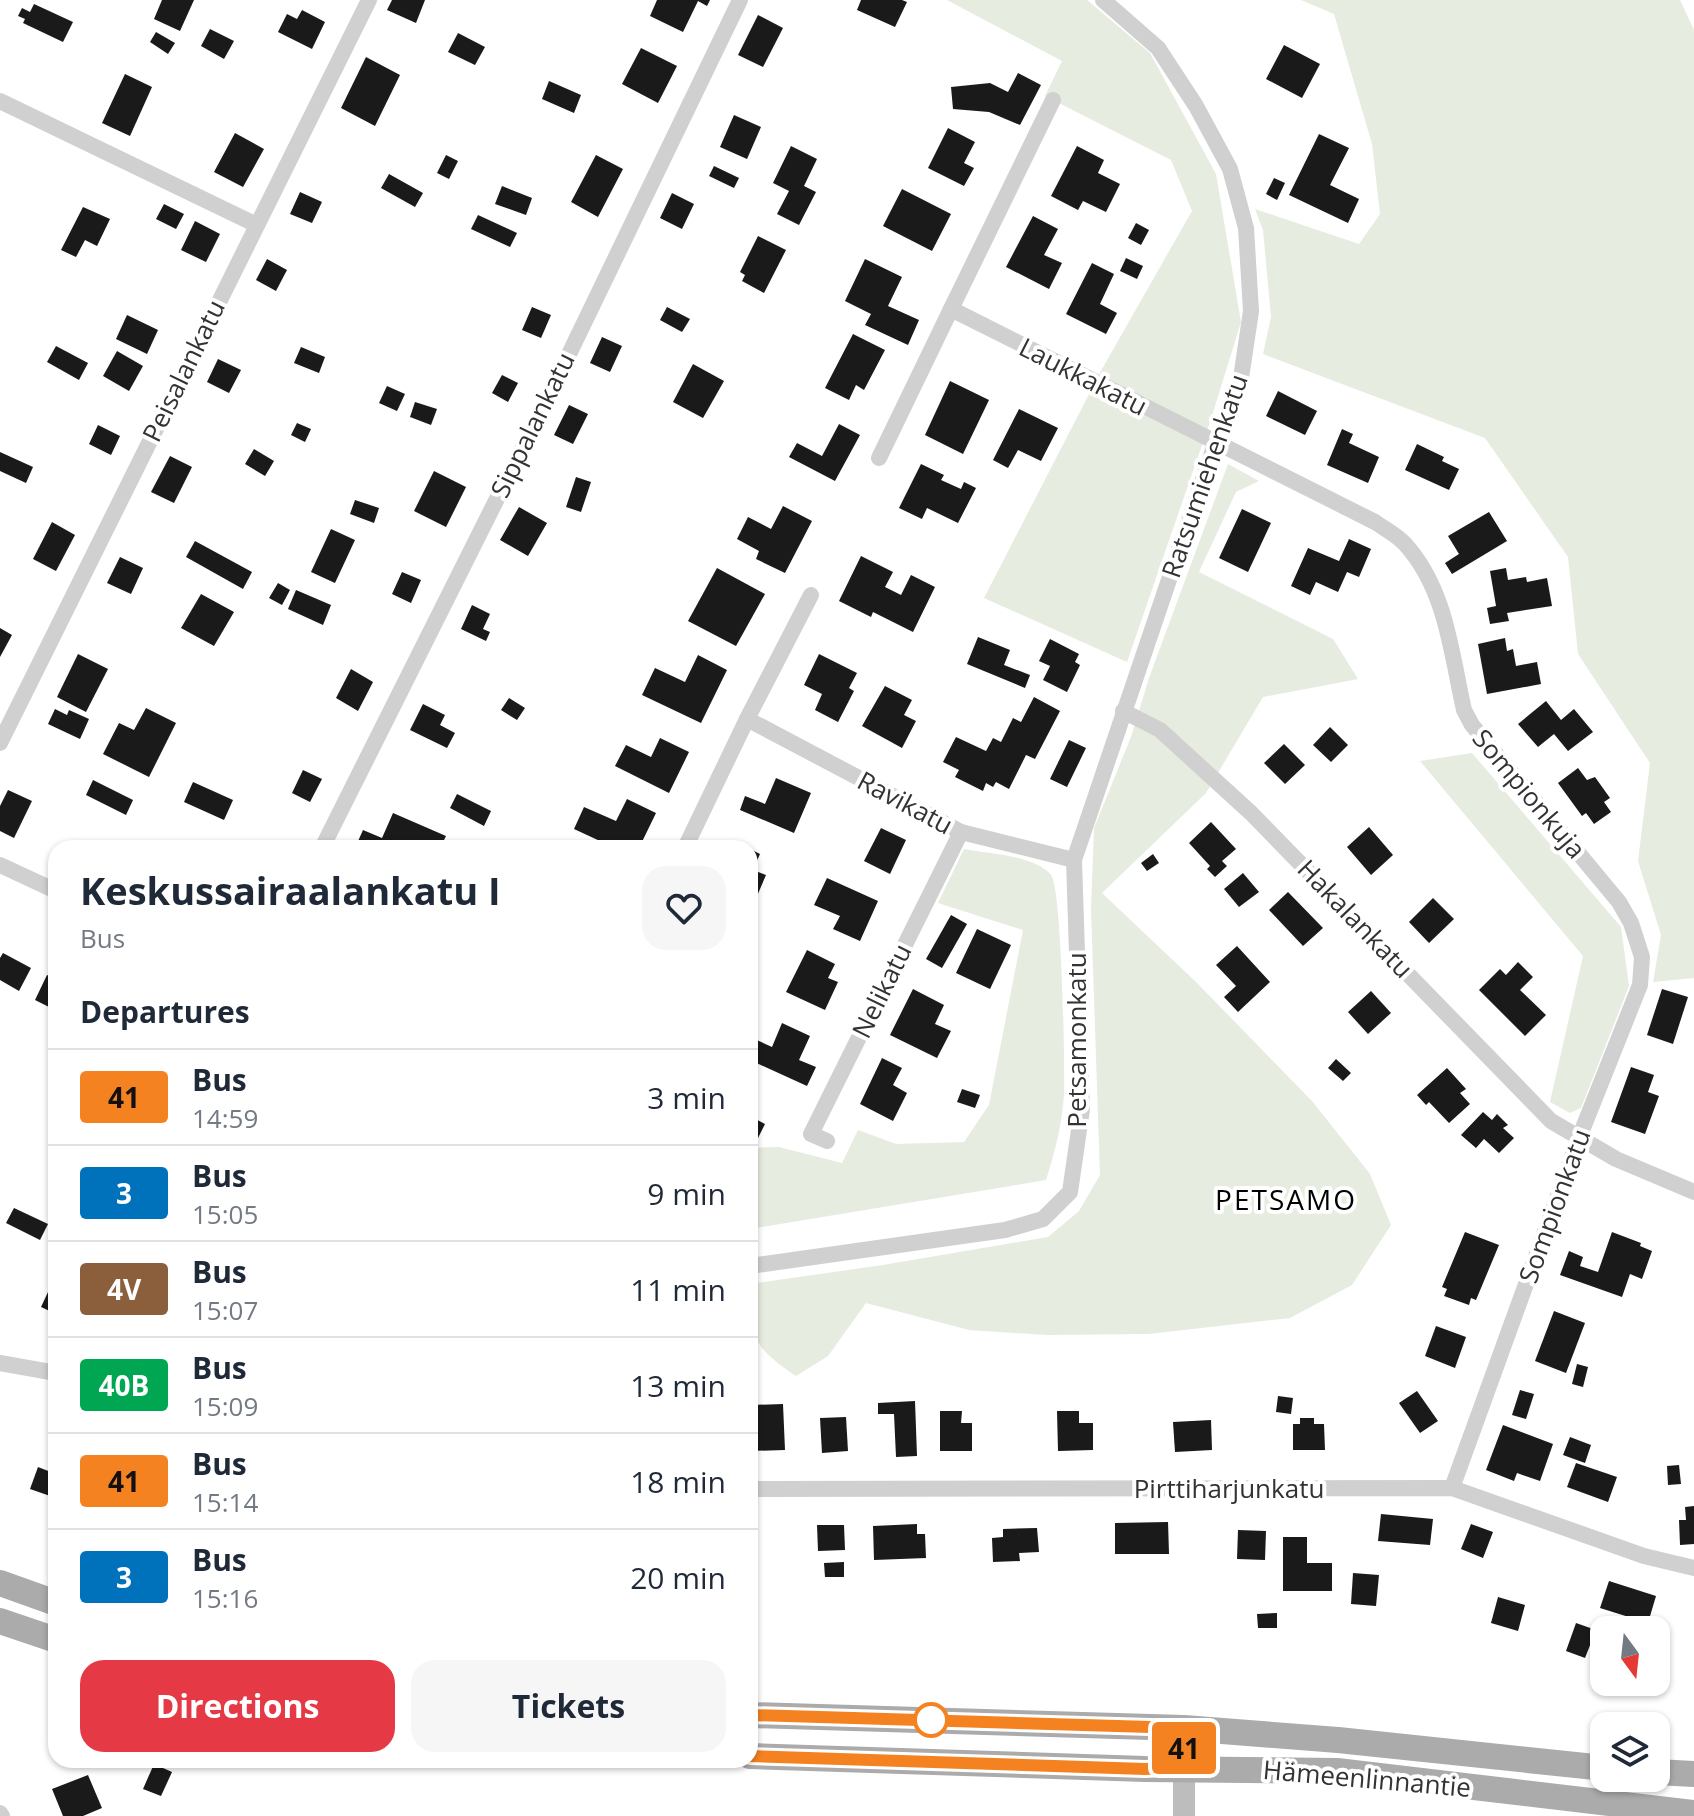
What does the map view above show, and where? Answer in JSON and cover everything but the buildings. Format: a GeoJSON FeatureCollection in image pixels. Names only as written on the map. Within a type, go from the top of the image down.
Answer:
{"type":"FeatureCollection","features":[{"type":"Feature","properties":{"kind":"main road"},"geometry":{"type":"LineString","coordinates":[[0,1583],[48,1600]]}},
{"type":"Feature","properties":{"kind":"main road"},"geometry":{"type":"LineString","coordinates":[[0,1621],[48,1637]]}},
{"type":"Feature","properties":{"kind":"main road","name":"Hämeenlinnantie"},"geometry":{"type":"LineString","coordinates":[[758,1715],[1184,1728],[1338,1740],[1590,1767]]}},
{"type":"Feature","properties":{"kind":"main road","name":"Hämeenlinnantie"},"geometry":{"type":"LineString","coordinates":[[758,1756],[1145,1769],[1337,1771],[1694,1813]]}},
{"type":"Feature","properties":{"kind":"main road"},"geometry":{"type":"LineString","coordinates":[[1670,1773],[1694,1774]]}},
{"type":"Feature","properties":{"kind":"street","name":"Peisalankatu"},"geometry":{"type":"LineString","coordinates":[[0,743],[369,0]]}},
{"type":"Feature","properties":{"kind":"street","name":"Sippalankatu"},"geometry":{"type":"LineString","coordinates":[[326,840],[557,379],[740,0]]}},
{"type":"Feature","properties":{"kind":"street","name":"Ratsumiehenkatu"},"geometry":{"type":"LineString","coordinates":[[1103,0],[1158,48],[1196,106],[1230,169],[1246,228],[1251,311],[1241,378],[1215,444],[1142,659]]}},
{"type":"Feature","properties":{"kind":"street"},"geometry":{"type":"LineString","coordinates":[[879,458],[1053,100]]}},
{"type":"Feature","properties":{"kind":"street"},"geometry":{"type":"LineString","coordinates":[[0,101],[257,225]]}},
{"type":"Feature","properties":{"kind":"street","name":"Laukkakatu"},"geometry":{"type":"LineString","coordinates":[[951,309],[1215,444]]}},
{"type":"Feature","properties":{"kind":"street","name":"Sompionkuja"},"geometry":{"type":"LineString","coordinates":[[1215,444],[1375,522],[1403,542],[1424,568],[1439,598],[1464,710],[1472,725],[1619,902],[1631,923]]}},
{"type":"Feature","properties":{"kind":"street"},"geometry":{"type":"LineString","coordinates":[[689,840],[811,595]]}},
{"type":"Feature","properties":{"kind":"street","name":"Petsamonkatu"},"geometry":{"type":"LineString","coordinates":[[758,1265],[1005,1230],[1043,1219],[1070,1192],[1082,1109],[1074,860],[1142,659]]}},
{"type":"Feature","properties":{"kind":"street","name":"Hakalankatu"},"geometry":{"type":"LineString","coordinates":[[1123,711],[1160,730],[1251,813],[1551,1121],[1616,1159],[1694,1192]]}},
{"type":"Feature","properties":{"kind":"street","name":"Ravikatu"},"geometry":{"type":"LineString","coordinates":[[747,719],[961,832],[1074,860]]}},
{"type":"Feature","properties":{"kind":"street","name":"Nelikatu"},"geometry":{"type":"LineString","coordinates":[[827,1141],[811,1134],[961,832]]}},
{"type":"Feature","properties":{"kind":"street"},"geometry":{"type":"LineString","coordinates":[[0,865],[48,887]]}},
{"type":"Feature","properties":{"kind":"street","name":"Sompionkatu"},"geometry":{"type":"LineString","coordinates":[[1452,1488],[1579,1138],[1640,985],[1642,957],[1631,923]]}},
{"type":"Feature","properties":{"kind":"street"},"geometry":{"type":"LineString","coordinates":[[0,1363],[48,1372]]}},
{"type":"Feature","properties":{"kind":"street","name":"Pirttiharjunkatu"},"geometry":{"type":"LineString","coordinates":[[758,1489],[1452,1488],[1644,1556],[1694,1568]]}},
{"type":"Feature","properties":{"kind":"street"},"geometry":{"type":"LineString","coordinates":[[1184,1728],[1184,1816]]}},
{"type":"Feature","properties":{"kind":"shaded area"},"geometry":{"type":"Polygon","coordinates":[[[947,0],[1087,0],[1150,53],[1216,174],[1241,322],[1127,662],[984,598],[1102,369],[1192,211],[1171,160],[1045,96],[1062,61],[947,0]]]}},
{"type":"Feature","properties":{"kind":"shaded area"},"geometry":{"type":"Polygon","coordinates":[[[1301,0],[1680,0],[1694,30],[1694,978],[1653,982],[1661,935],[1638,861],[1650,763],[1578,654],[1568,557],[1485,438],[1263,354],[1271,317],[1263,230],[1255,209],[1359,244],[1380,214],[1372,144],[1334,14],[1301,0]]]}},
{"type":"Feature","properties":{"kind":"shaded area"},"geometry":{"type":"Polygon","coordinates":[[[1228,464],[1259,481],[1236,492],[1199,572],[1333,639],[1358,679],[1263,697],[1206,793],[1102,893],[1196,982],[1312,1101],[1370,1174],[1391,1225],[1352,1285],[1290,1318],[1148,1334],[1047,1335],[969,1330],[866,1303],[828,1356],[796,1376],[770,1356],[758,1341],[758,1283],[1048,1237],[1079,1211],[1100,1175],[1091,909],[1094,828],[1131,737],[1149,678],[1228,464]]]}},
{"type":"Feature","properties":{"kind":"shaded area"},"geometry":{"type":"Polygon","coordinates":[[[1472,753],[1621,927],[1629,986],[1581,1108],[1570,1113],[1550,1102],[1583,956],[1420,761],[1472,753]]]}},
{"type":"Feature","properties":{"kind":"shaded area"},"geometry":{"type":"Polygon","coordinates":[[[964,849],[1023,859],[1044,868],[1051,875],[1058,911],[1064,1095],[1058,1138],[1046,1180],[758,1228],[758,1148],[779,1147],[842,1163],[858,1130],[896,1144],[964,1142],[989,1105],[1023,930],[938,903],[964,849]]]}},
{"type":"Feature","properties":{"kind":"bus line","name":"41"},"geometry":{"type":"LineString","coordinates":[[758,1715],[1184,1728],[1184,1748],[1183,1767],[1145,1769],[758,1756]]}},
{"type":"Feature","properties":{"kind":"district","name":"PETSAMO"},"geometry":{"type":"Point","coordinates":[1286,1200]}}]}
